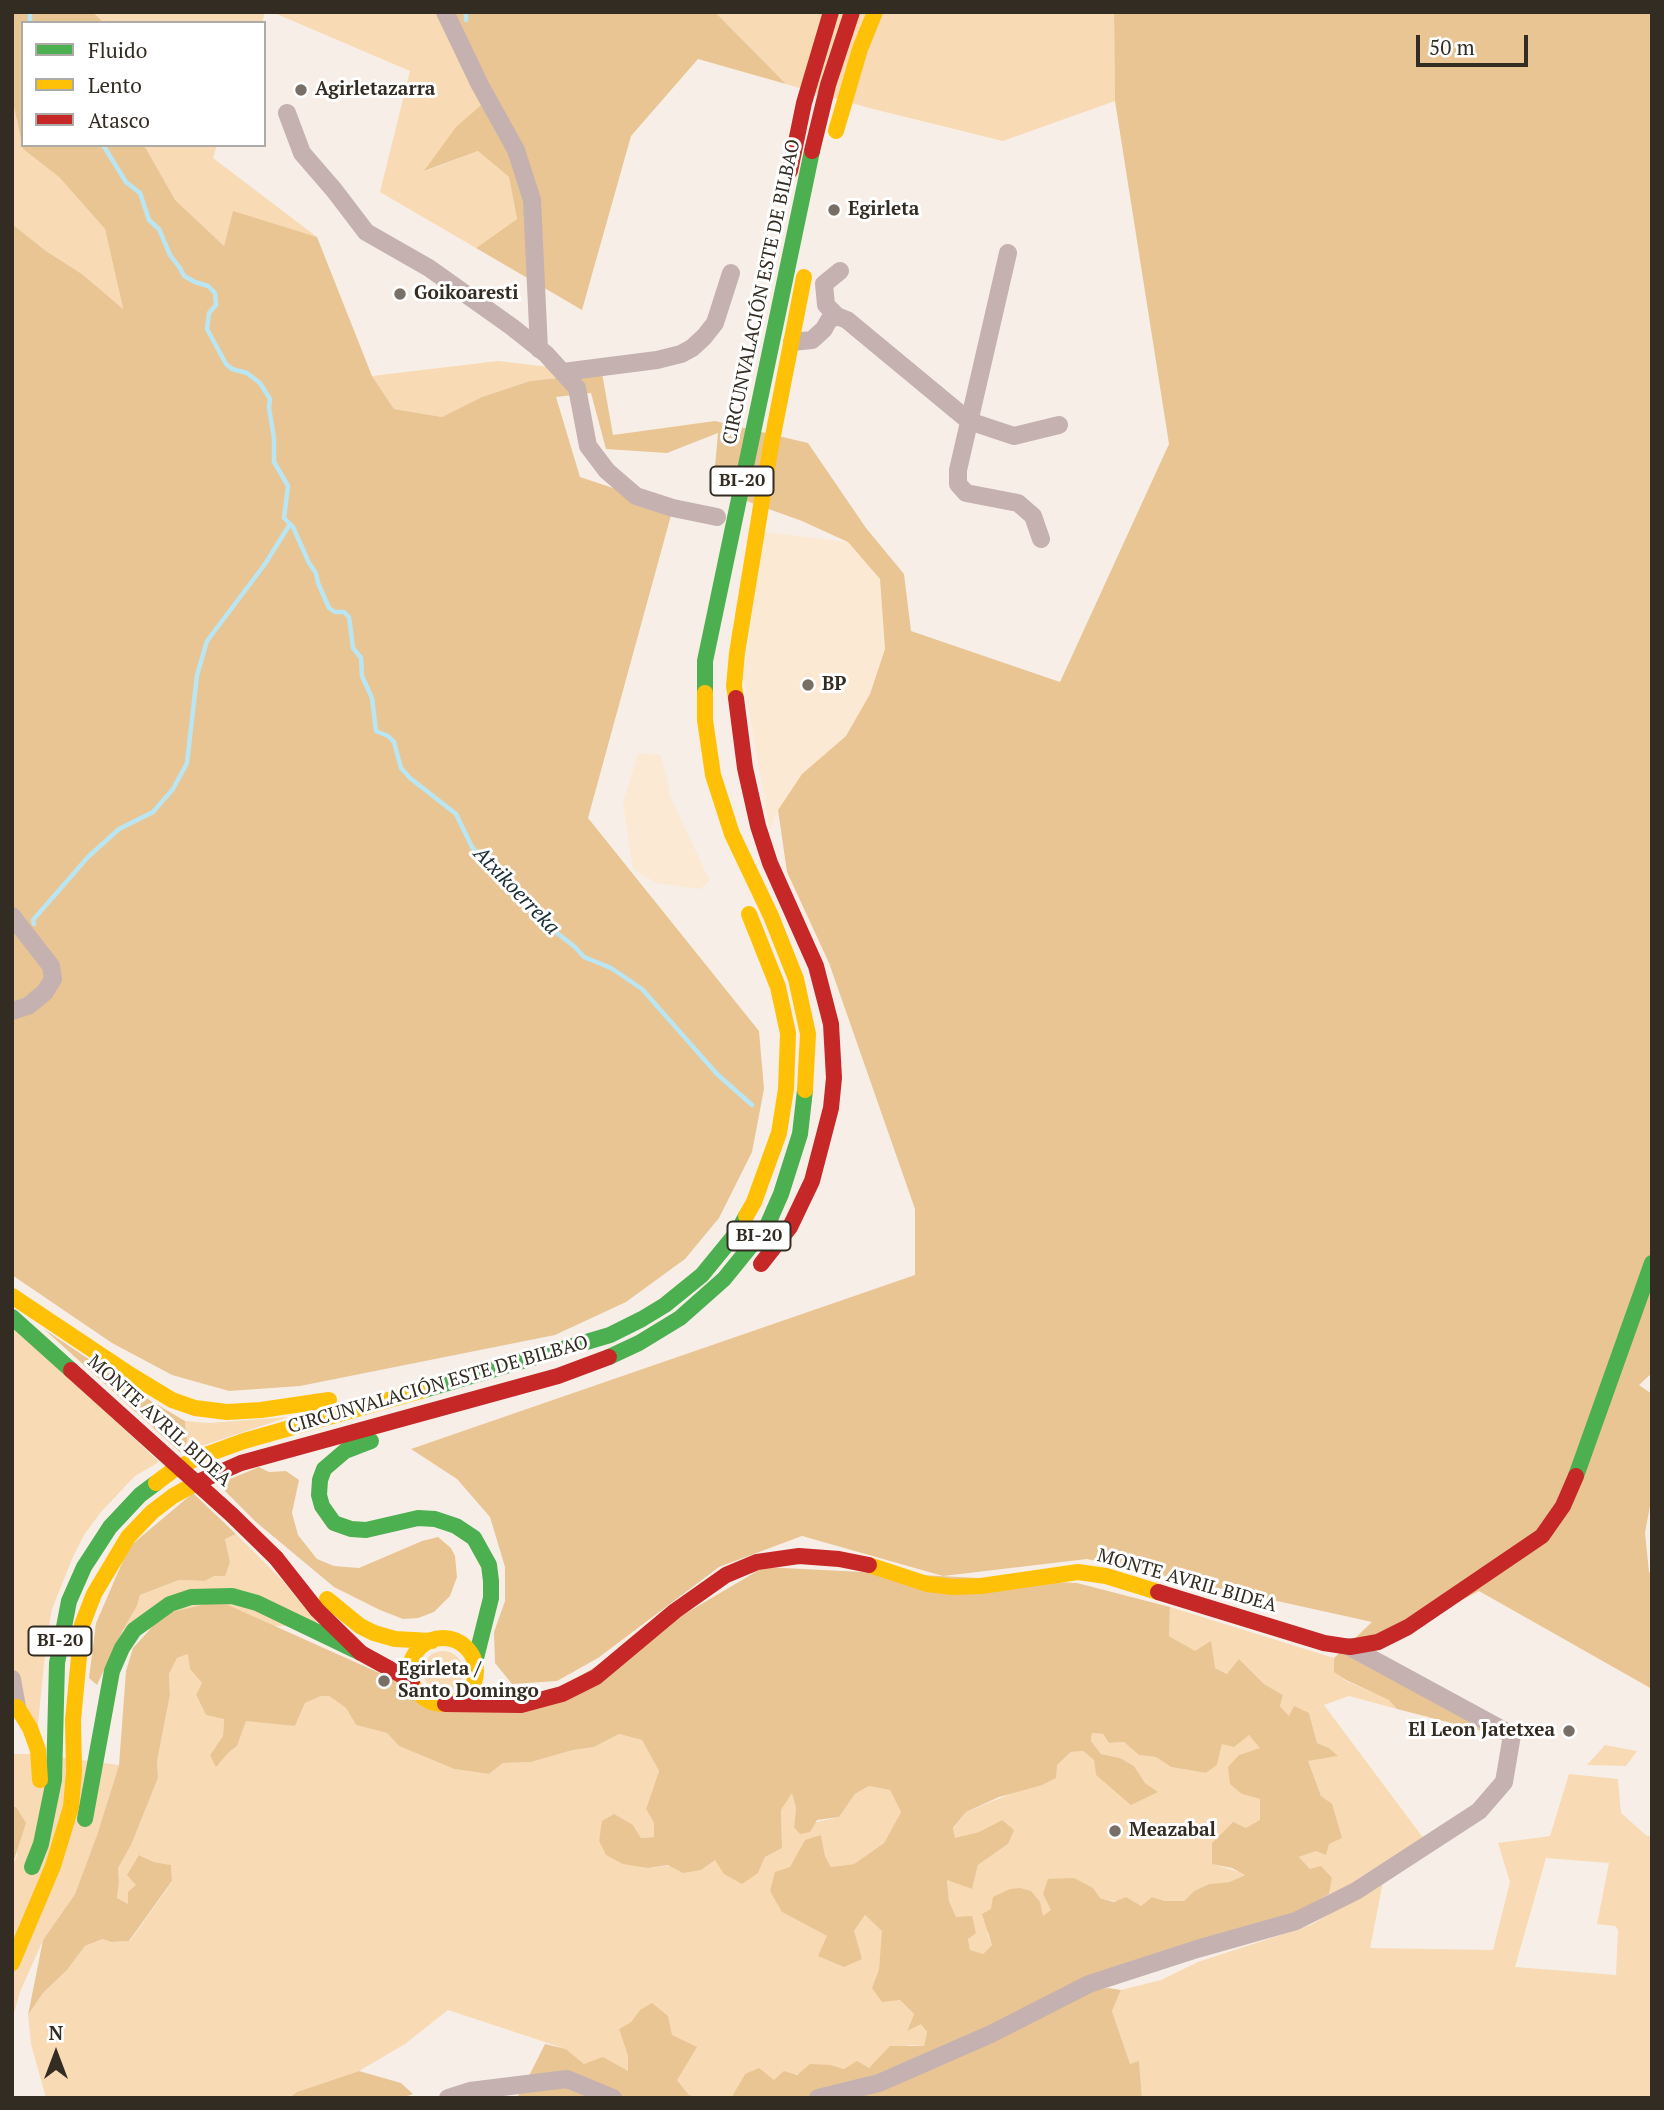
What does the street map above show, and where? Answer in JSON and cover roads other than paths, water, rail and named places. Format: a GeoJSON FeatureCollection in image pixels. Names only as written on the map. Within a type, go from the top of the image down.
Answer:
{"type":"FeatureCollection","features":[{"type":"Feature","properties":{"kind":"main road","name":"CIRCUNVALACIÓN ESTE DE BILBAO"},"geometry":{"type":"LineString","coordinates":[[788,183],[804,103],[831,12]]}},
{"type":"Feature","properties":{"kind":"main road","name":"CIRCUNVALACIÓN ESTE DE BILBAO"},"geometry":{"type":"LineString","coordinates":[[12,1963],[53,1866],[71,1807],[74,1772],[72,1720],[82,1625],[109,1566],[128,1537],[152,1513],[173,1496],[232,1466],[558,1376],[639,1343],[697,1305],[724,1279],[766,1226],[781,1194],[800,1135],[808,1069],[808,1034],[796,979],[732,834],[713,775],[705,720],[705,661],[804,186],[828,85],[852,12]]}},
{"type":"Feature","properties":{"kind":"main road"},"geometry":{"type":"LineString","coordinates":[[833,144],[860,49],[875,12]]}},
{"type":"Feature","properties":{"kind":"main road"},"geometry":{"type":"LineString","coordinates":[[747,1282],[790,1227],[813,1181],[831,1108],[834,1078],[831,1024],[816,966],[770,863],[758,826],[745,768],[734,685],[770,451],[808,261]]}},
{"type":"Feature","properties":{"kind":"main road","name":"CIRCUNVALACIÓN ESTE DE BILBAO"},"geometry":{"type":"LineString","coordinates":[[15,1704],[30,1728],[38,1750],[40,1778],[40,1808],[27,1881],[41,1844],[54,1780],[57,1663],[69,1601],[84,1567],[121,1513],[172,1471],[197,1458],[277,1430],[483,1374],[610,1335],[642,1320],[665,1305],[702,1275],[738,1231],[754,1202],[779,1133],[786,1089],[788,1033],[778,987],[739,894]]}},
{"type":"Feature","properties":{"kind":"main road","name":"MONTE AVRIL BIDEA"},"geometry":{"type":"LineString","coordinates":[[444,1704],[505,1706],[562,1694],[596,1677],[675,1611],[726,1575],[757,1562],[799,1556],[850,1561],[881,1568],[927,1584],[953,1587],[981,1586],[1078,1572],[1106,1576],[1324,1643],[1350,1647],[1378,1642],[1408,1627],[1542,1536],[1563,1506],[1579,1470],[1652,1263]]}},
{"type":"Feature","properties":{"kind":"main road"},"geometry":{"type":"LineString","coordinates":[[12,1296],[149,1386],[172,1400],[195,1408],[227,1412],[261,1410],[483,1374]]}},
{"type":"Feature","properties":{"kind":"main road","name":"MONTE AVRIL BIDEA"},"geometry":{"type":"LineString","coordinates":[[12,1317],[276,1558],[367,1630],[396,1639],[432,1640]]}},
{"type":"Feature","properties":{"kind":"main road"},"geometry":{"type":"LineString","coordinates":[[479,1671],[471,1654],[458,1642],[441,1639],[432,1640],[419,1650],[411,1665],[412,1681],[421,1695],[428,1700],[444,1704],[467,1694],[479,1671],[491,1598],[489,1565],[481,1547],[474,1538],[456,1526],[435,1519],[418,1518],[366,1530],[341,1527],[328,1516],[319,1495],[324,1469],[345,1451],[463,1412],[606,1371],[639,1358],[699,1323]]}},
{"type":"Feature","properties":{"kind":"main road"},"geometry":{"type":"LineString","coordinates":[[463,1412],[505,1390]]}},
{"type":"Feature","properties":{"kind":"main road","name":"MONTE AVRIL BIDEA"},"geometry":{"type":"LineString","coordinates":[[276,1558],[317,1610],[361,1653],[412,1681]]}},
{"type":"Feature","properties":{"kind":"main road"},"geometry":{"type":"LineString","coordinates":[[40,1899],[57,1885],[82,1829],[89,1804],[112,1671],[134,1630],[152,1616],[170,1604],[191,1597],[232,1596],[257,1603],[361,1653]]}},
{"type":"Feature","properties":{"kind":"main road"},"geometry":{"type":"LineString","coordinates":[[504,1691],[522,1698],[540,1700]]}},
{"type":"Feature","properties":{"kind":"street"},"geometry":{"type":"LineString","coordinates":[[445,12],[480,85],[516,150],[532,200],[539,349]]}},
{"type":"Feature","properties":{"kind":"street"},"geometry":{"type":"LineString","coordinates":[[286,113],[302,153],[366,232],[429,268],[539,349],[578,388],[588,446],[607,471],[636,496],[673,508],[717,516]]}},
{"type":"Feature","properties":{"kind":"street"},"geometry":{"type":"LineString","coordinates":[[1007,253],[958,470],[958,484],[966,493],[1018,503],[1033,516],[1041,539]]}},
{"type":"Feature","properties":{"kind":"street"},"geometry":{"type":"LineString","coordinates":[[834,268],[824,284],[826,305],[969,421],[1014,436],[1059,425]]}},
{"type":"Feature","properties":{"kind":"street"},"geometry":{"type":"LineString","coordinates":[[563,372],[657,360],[681,354],[692,348],[715,323],[731,273]]}},
{"type":"Feature","properties":{"kind":"street"},"geometry":{"type":"LineString","coordinates":[[792,342],[812,340],[829,320],[837,316]]}},
{"type":"Feature","properties":{"kind":"street"},"geometry":{"type":"LineString","coordinates":[[12,916],[51,966],[53,979],[45,992],[28,1006],[12,1011]]}},
{"type":"Feature","properties":{"kind":"street"},"geometry":{"type":"LineString","coordinates":[[818,2098],[879,2083],[990,2034],[1089,1984],[1296,1921],[1356,1891],[1479,1811],[1504,1782],[1512,1735],[1350,1647]]}},
{"type":"Feature","properties":{"kind":"street"},"geometry":{"type":"LineString","coordinates":[[12,1679],[15,1704]]}},
{"type":"Feature","properties":{"kind":"street"},"geometry":{"type":"LineString","coordinates":[[448,2098],[470,2091],[567,2080],[613,2098]]}},
{"type":"Feature","properties":{"kind":"waterway","name":"Atxikoerreka"},"geometry":{"type":"LineString","coordinates":[[30,12],[30,21]]}},
{"type":"Feature","properties":{"kind":"waterway"},"geometry":{"type":"LineString","coordinates":[[466,12],[466,20]]}},
{"type":"Feature","properties":{"kind":"waterway","name":"Atxikoerreka"},"geometry":{"type":"LineString","coordinates":[[104,147],[126,182],[140,193],[149,220],[159,229],[170,255],[184,276],[208,286],[215,293],[216,305],[209,313],[207,329],[226,364],[232,369],[247,373],[260,383],[270,399],[274,462],[288,486],[284,518],[293,527],[316,573],[329,608],[335,612],[344,612],[349,617],[353,648],[361,658],[362,676],[372,698],[376,731],[394,742],[401,768],[456,814],[472,847],[539,919],[584,957],[611,968],[642,989],[717,1074],[752,1105]]}},
{"type":"Feature","properties":{"kind":"waterway"},"geometry":{"type":"LineString","coordinates":[[34,924],[33,920],[88,857],[119,829],[153,812],[173,789],[187,763],[197,675],[207,641],[265,564],[290,524]]}},
{"type":"Feature","properties":{"kind":"place","name":"Agirletazarra"},"geometry":{"type":"Point","coordinates":[301,90]}},
{"type":"Feature","properties":{"kind":"place","name":"Egirleta"},"geometry":{"type":"Point","coordinates":[834,210]}},
{"type":"Feature","properties":{"kind":"place","name":"Goikoaresti"},"geometry":{"type":"Point","coordinates":[400,294]}},
{"type":"Feature","properties":{"kind":"place","name":"BP"},"geometry":{"type":"Point","coordinates":[808,685]}},
{"type":"Feature","properties":{"kind":"place","name":"Egirleta / Santo Domingo"},"geometry":{"type":"Point","coordinates":[384,1681]}},
{"type":"Feature","properties":{"kind":"place","name":"El Leon Jatetxea"},"geometry":{"type":"Point","coordinates":[1569,1731]}},
{"type":"Feature","properties":{"kind":"place","name":"Meazabal"},"geometry":{"type":"Point","coordinates":[1115,1831]}}]}
